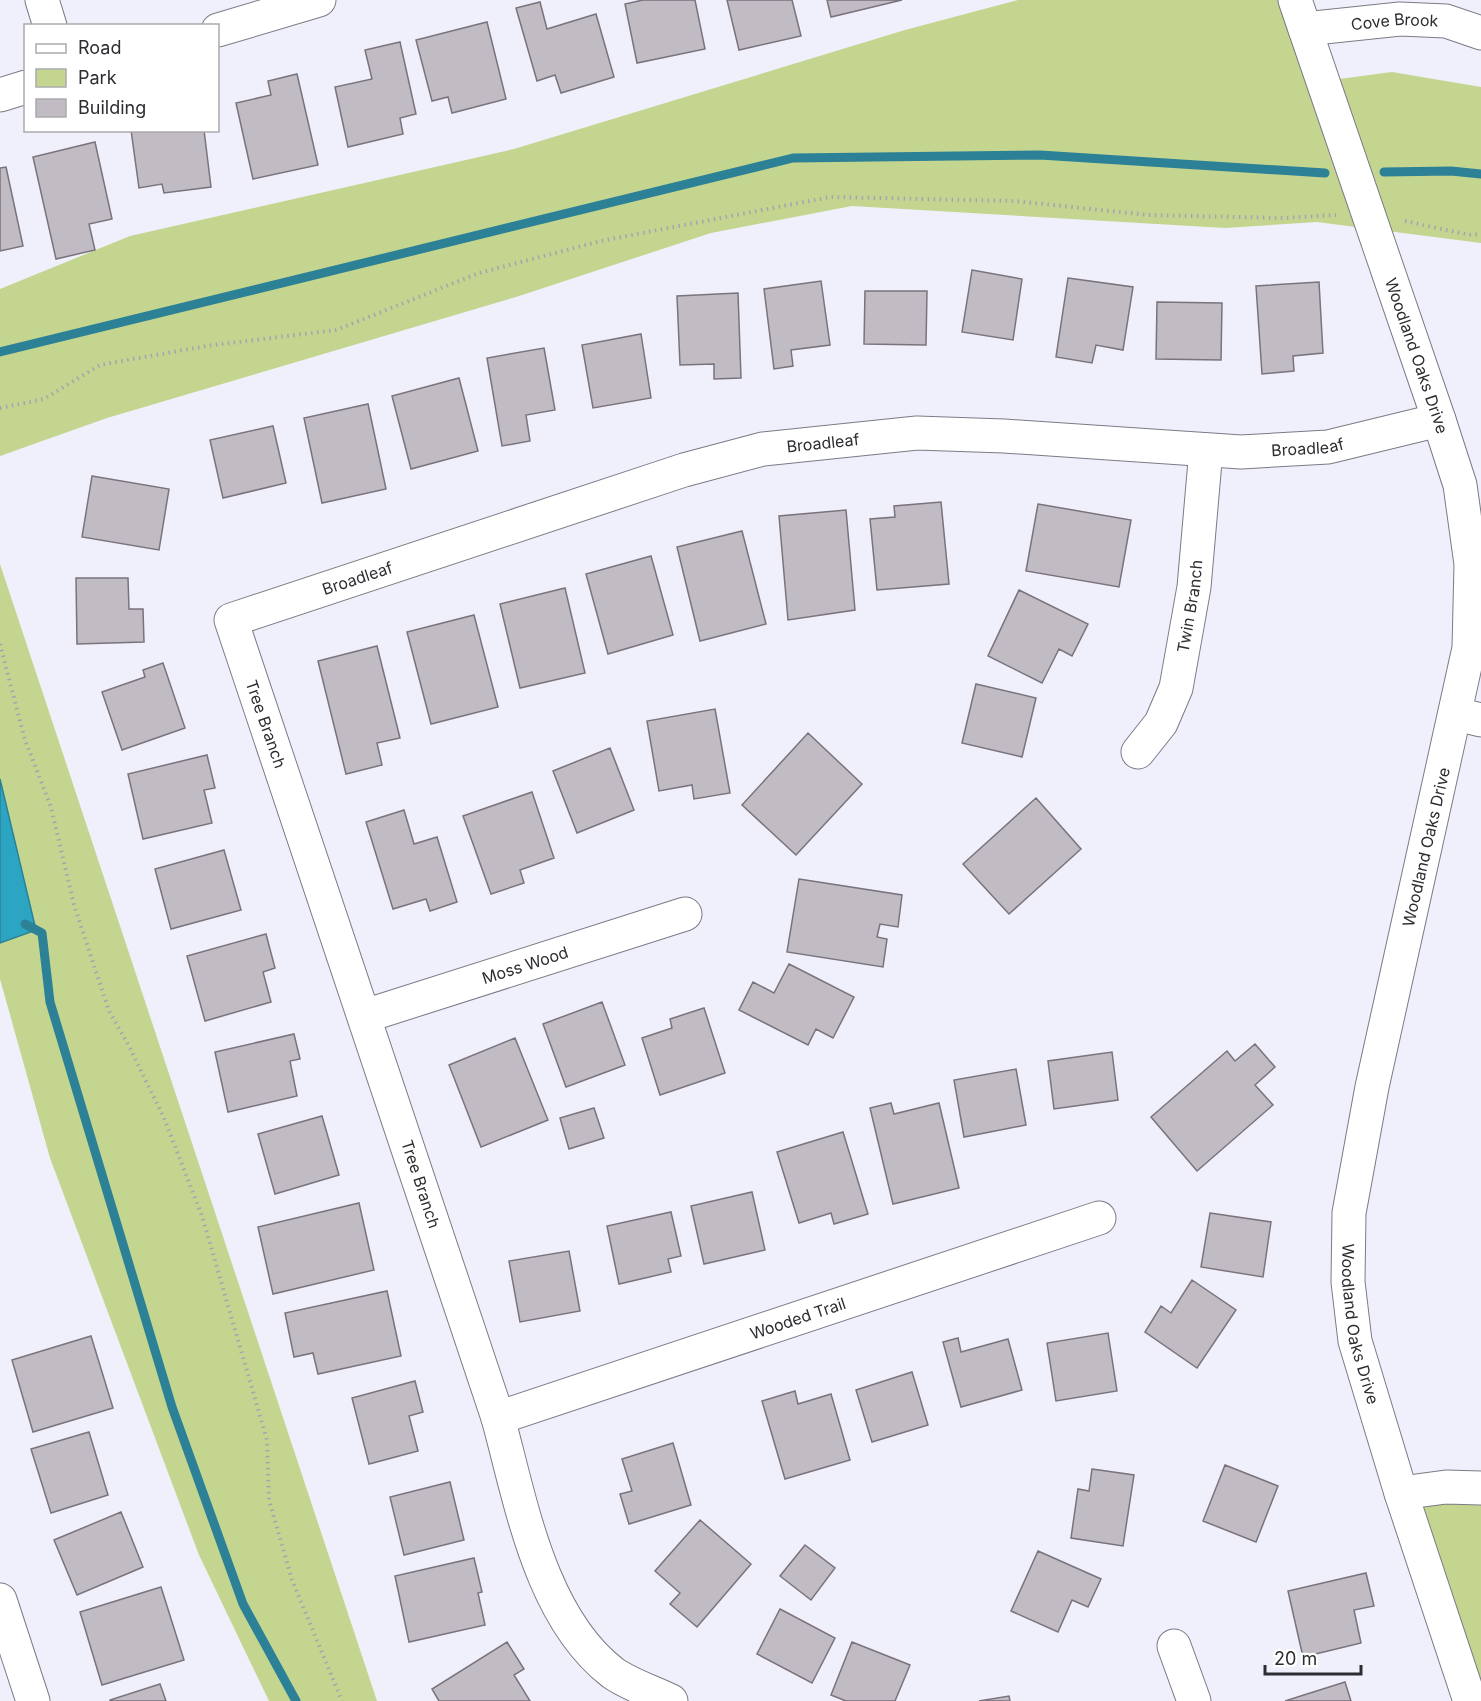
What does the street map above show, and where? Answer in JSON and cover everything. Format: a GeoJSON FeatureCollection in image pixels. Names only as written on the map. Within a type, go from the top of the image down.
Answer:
{"type":"FeatureCollection","features":[{"type":"Feature","properties":{"kind":"street"},"geometry":{"type":"LineString","coordinates":[[42,0],[49,24]]}},
{"type":"Feature","properties":{"kind":"street"},"geometry":{"type":"LineString","coordinates":[[219,30],[319,0]]}},
{"type":"Feature","properties":{"kind":"street","name":"Cove Brook"},"geometry":{"type":"LineString","coordinates":[[1300,15],[1446,21],[1481,33]]}},
{"type":"Feature","properties":{"kind":"street","name":"Woodland Oaks Drive"},"geometry":{"type":"LineString","coordinates":[[1300,15],[1460,485],[1471,564],[1469,717],[1372,1087],[1350,1213],[1348,1282],[1355,1341],[1401,1493],[1470,1701]]}},
{"type":"Feature","properties":{"kind":"street"},"geometry":{"type":"LineString","coordinates":[[0,95],[24,88]]}},
{"type":"Feature","properties":{"kind":"street","name":"Broadleaf"},"geometry":{"type":"LineString","coordinates":[[231,620],[684,470],[763,449],[917,433],[1004,436],[1241,452],[1328,447],[1439,420]]}},
{"type":"Feature","properties":{"kind":"street","name":"Twin Branch"},"geometry":{"type":"LineString","coordinates":[[1138,752],[1161,723],[1176,688],[1194,587],[1206,450]]}},
{"type":"Feature","properties":{"kind":"street","name":"Tree Branch"},"geometry":{"type":"LineString","coordinates":[[231,620],[498,1418],[533,1548],[564,1615],[585,1648],[615,1674],[671,1701]]}},
{"type":"Feature","properties":{"kind":"street","name":"Moss Wood"},"geometry":{"type":"LineString","coordinates":[[364,1016],[685,914]]}},
{"type":"Feature","properties":{"kind":"street","name":"Wooded Trail"},"geometry":{"type":"LineString","coordinates":[[498,1418],[1098,1218]]}},
{"type":"Feature","properties":{"kind":"street"},"geometry":{"type":"LineString","coordinates":[[1401,1493],[1446,1487],[1481,1488]]}},
{"type":"Feature","properties":{"kind":"street"},"geometry":{"type":"LineString","coordinates":[[0,1600],[33,1701]]}},
{"type":"Feature","properties":{"kind":"street"},"geometry":{"type":"LineString","coordinates":[[1174,1646],[1194,1701]]}},
{"type":"Feature","properties":{"kind":"path"},"geometry":{"type":"LineString","coordinates":[[0,408],[44,399],[100,364],[206,346],[336,330],[479,273],[601,241],[830,197],[1015,201],[1148,215],[1283,218],[1368,213],[1440,230],[1469,235],[1481,234]]}},
{"type":"Feature","properties":{"kind":"path"},"geometry":{"type":"LineString","coordinates":[[0,644],[25,740],[51,807],[74,904],[109,1011],[164,1118],[202,1216],[267,1440],[269,1500],[292,1580],[342,1701]]}},
{"type":"Feature","properties":{"kind":"green space"},"geometry":{"type":"Polygon","coordinates":[[[1018,0],[1295,0],[1324,81],[1392,72],[1481,87],[1481,243],[1317,222],[1225,228],[852,206],[711,233],[516,297],[107,418],[0,456],[0,289],[130,236],[514,149],[905,30],[1018,0]]]}},
{"type":"Feature","properties":{"kind":"green space"},"geometry":{"type":"Polygon","coordinates":[[[0,564],[377,1701],[269,1701],[199,1555],[50,1158],[0,979],[0,564]]]}},
{"type":"Feature","properties":{"kind":"green space"},"geometry":{"type":"Polygon","coordinates":[[[1481,1488],[1481,1701],[1401,1493],[1481,1488]]]}},
{"type":"Feature","properties":{"kind":"water"},"geometry":{"type":"Polygon","coordinates":[[[0,779],[36,930],[0,943],[0,779]]]}},
{"type":"Feature","properties":{"kind":"building"},"geometry":{"type":"Polygon","coordinates":[[[643,0],[695,0],[705,49],[637,63],[625,4],[643,0]]]}},
{"type":"Feature","properties":{"kind":"building"},"geometry":{"type":"Polygon","coordinates":[[[727,0],[792,0],[801,36],[739,50],[727,0]]]}},
{"type":"Feature","properties":{"kind":"building"},"geometry":{"type":"Polygon","coordinates":[[[827,0],[902,0],[831,17],[827,0]]]}},
{"type":"Feature","properties":{"kind":"building"},"geometry":{"type":"Polygon","coordinates":[[[540,2],[547,29],[596,14],[614,77],[561,93],[555,75],[537,81],[516,8],[540,2]]]}},
{"type":"Feature","properties":{"kind":"building"},"geometry":{"type":"Polygon","coordinates":[[[487,22],[506,99],[452,113],[448,97],[432,101],[416,40],[487,22]]]}},
{"type":"Feature","properties":{"kind":"building"},"geometry":{"type":"Polygon","coordinates":[[[400,42],[416,114],[400,118],[403,134],[348,147],[335,87],[372,79],[365,50],[400,42]]]}},
{"type":"Feature","properties":{"kind":"building"},"geometry":{"type":"Polygon","coordinates":[[[297,74],[318,165],[253,179],[236,103],[271,95],[268,81],[297,74]]]}},
{"type":"Feature","properties":{"kind":"building"},"geometry":{"type":"Polygon","coordinates":[[[131,132],[204,132],[211,187],[164,193],[162,184],[139,188],[131,132]]]}},
{"type":"Feature","properties":{"kind":"building"},"geometry":{"type":"Polygon","coordinates":[[[95,142],[112,219],[89,224],[95,250],[56,259],[33,157],[95,142]]]}},
{"type":"Feature","properties":{"kind":"building"},"geometry":{"type":"Polygon","coordinates":[[[6,167],[23,246],[0,251],[0,168],[6,167]]]}},
{"type":"Feature","properties":{"kind":"building"},"geometry":{"type":"Polygon","coordinates":[[[972,270],[1022,279],[1013,340],[962,332],[972,270]]]}},
{"type":"Feature","properties":{"kind":"building"},"geometry":{"type":"Polygon","coordinates":[[[1068,278],[1133,287],[1123,350],[1096,345],[1092,363],[1056,357],[1068,278]]]}},
{"type":"Feature","properties":{"kind":"building"},"geometry":{"type":"Polygon","coordinates":[[[821,281],[830,345],[791,350],[793,366],[774,369],[764,289],[821,281]]]}},
{"type":"Feature","properties":{"kind":"building"},"geometry":{"type":"Polygon","coordinates":[[[1319,282],[1323,353],[1293,356],[1294,371],[1262,374],[1256,286],[1319,282]]]}},
{"type":"Feature","properties":{"kind":"building"},"geometry":{"type":"Polygon","coordinates":[[[865,291],[927,291],[926,345],[864,344],[865,291]]]}},
{"type":"Feature","properties":{"kind":"building"},"geometry":{"type":"Polygon","coordinates":[[[738,293],[741,378],[714,379],[714,364],[680,365],[677,296],[738,293]]]}},
{"type":"Feature","properties":{"kind":"building"},"geometry":{"type":"Polygon","coordinates":[[[1157,302],[1222,303],[1221,360],[1156,359],[1157,302]]]}},
{"type":"Feature","properties":{"kind":"building"},"geometry":{"type":"Polygon","coordinates":[[[641,334],[651,398],[593,408],[582,345],[641,334]]]}},
{"type":"Feature","properties":{"kind":"building"},"geometry":{"type":"Polygon","coordinates":[[[544,348],[555,410],[526,415],[530,441],[502,446],[487,358],[544,348]]]}},
{"type":"Feature","properties":{"kind":"building"},"geometry":{"type":"Polygon","coordinates":[[[459,378],[478,451],[411,469],[392,396],[459,378]]]}},
{"type":"Feature","properties":{"kind":"building"},"geometry":{"type":"Polygon","coordinates":[[[368,404],[386,489],[322,503],[304,418],[368,404]]]}},
{"type":"Feature","properties":{"kind":"building"},"geometry":{"type":"Polygon","coordinates":[[[273,426],[286,483],[223,498],[210,440],[273,426]]]}},
{"type":"Feature","properties":{"kind":"building"},"geometry":{"type":"Polygon","coordinates":[[[92,476],[169,489],[159,550],[82,537],[92,476]]]}},
{"type":"Feature","properties":{"kind":"building"},"geometry":{"type":"Polygon","coordinates":[[[941,502],[949,584],[877,590],[870,519],[895,517],[894,506],[941,502]]]}},
{"type":"Feature","properties":{"kind":"building"},"geometry":{"type":"Polygon","coordinates":[[[1038,504],[1131,520],[1119,587],[1026,571],[1038,504]]]}},
{"type":"Feature","properties":{"kind":"building"},"geometry":{"type":"Polygon","coordinates":[[[846,510],[855,610],[788,620],[779,516],[846,510]]]}},
{"type":"Feature","properties":{"kind":"building"},"geometry":{"type":"Polygon","coordinates":[[[742,531],[766,624],[700,641],[677,547],[742,531]]]}},
{"type":"Feature","properties":{"kind":"building"},"geometry":{"type":"Polygon","coordinates":[[[651,556],[673,635],[608,654],[586,574],[651,556]]]}},
{"type":"Feature","properties":{"kind":"building"},"geometry":{"type":"Polygon","coordinates":[[[76,578],[128,578],[129,609],[143,609],[144,642],[77,644],[76,578]]]}},
{"type":"Feature","properties":{"kind":"building"},"geometry":{"type":"Polygon","coordinates":[[[565,588],[585,673],[520,688],[500,604],[565,588]]]}},
{"type":"Feature","properties":{"kind":"building"},"geometry":{"type":"Polygon","coordinates":[[[1019,590],[1088,624],[1072,656],[1059,649],[1042,683],[988,656],[1019,590]]]}},
{"type":"Feature","properties":{"kind":"building"},"geometry":{"type":"Polygon","coordinates":[[[474,615],[498,707],[431,724],[407,632],[474,615]]]}},
{"type":"Feature","properties":{"kind":"building"},"geometry":{"type":"Polygon","coordinates":[[[377,646],[400,738],[377,743],[382,765],[346,774],[318,661],[377,646]]]}},
{"type":"Feature","properties":{"kind":"building"},"geometry":{"type":"Polygon","coordinates":[[[163,663],[185,728],[122,750],[102,692],[145,677],[143,670],[163,663]]]}},
{"type":"Feature","properties":{"kind":"building"},"geometry":{"type":"Polygon","coordinates":[[[976,684],[1036,698],[1022,757],[962,743],[976,684]]]}},
{"type":"Feature","properties":{"kind":"building"},"geometry":{"type":"Polygon","coordinates":[[[715,709],[730,793],[694,799],[692,785],[659,791],[647,721],[715,709]]]}},
{"type":"Feature","properties":{"kind":"building"},"geometry":{"type":"Polygon","coordinates":[[[808,733],[862,784],[796,855],[742,805],[808,733]]]}},
{"type":"Feature","properties":{"kind":"building"},"geometry":{"type":"Polygon","coordinates":[[[610,748],[634,810],[577,833],[553,771],[610,748]]]}},
{"type":"Feature","properties":{"kind":"building"},"geometry":{"type":"Polygon","coordinates":[[[207,755],[215,788],[204,790],[212,823],[143,839],[128,774],[207,755]]]}},
{"type":"Feature","properties":{"kind":"building"},"geometry":{"type":"Polygon","coordinates":[[[532,792],[554,858],[520,870],[524,883],[491,894],[463,816],[532,792]]]}},
{"type":"Feature","properties":{"kind":"building"},"geometry":{"type":"Polygon","coordinates":[[[1036,798],[1081,849],[1009,914],[963,864],[1036,798]]]}},
{"type":"Feature","properties":{"kind":"building"},"geometry":{"type":"Polygon","coordinates":[[[404,810],[414,844],[437,837],[457,902],[430,911],[426,899],[393,909],[366,822],[404,810]]]}},
{"type":"Feature","properties":{"kind":"building"},"geometry":{"type":"Polygon","coordinates":[[[224,850],[241,910],[171,929],[155,869],[224,850]]]}},
{"type":"Feature","properties":{"kind":"building"},"geometry":{"type":"Polygon","coordinates":[[[799,879],[902,895],[898,927],[880,924],[877,937],[887,939],[883,967],[787,952],[799,879]]]}},
{"type":"Feature","properties":{"kind":"building"},"geometry":{"type":"Polygon","coordinates":[[[266,934],[275,968],[263,972],[271,1002],[205,1021],[187,956],[266,934]]]}},
{"type":"Feature","properties":{"kind":"building"},"geometry":{"type":"Polygon","coordinates":[[[789,964],[854,997],[833,1038],[816,1029],[808,1045],[739,1010],[753,982],[774,993],[789,964]]]}},
{"type":"Feature","properties":{"kind":"building"},"geometry":{"type":"Polygon","coordinates":[[[602,1002],[625,1065],[566,1087],[543,1024],[602,1002]]]}},
{"type":"Feature","properties":{"kind":"building"},"geometry":{"type":"Polygon","coordinates":[[[704,1008],[725,1073],[660,1095],[642,1038],[672,1028],[670,1019],[704,1008]]]}},
{"type":"Feature","properties":{"kind":"building"},"geometry":{"type":"Polygon","coordinates":[[[294,1034],[300,1059],[290,1061],[297,1096],[228,1112],[215,1052],[294,1034]]]}},
{"type":"Feature","properties":{"kind":"building"},"geometry":{"type":"Polygon","coordinates":[[[515,1038],[548,1120],[481,1147],[449,1065],[515,1038]]]}},
{"type":"Feature","properties":{"kind":"building"},"geometry":{"type":"Polygon","coordinates":[[[1255,1044],[1275,1067],[1255,1085],[1273,1105],[1197,1171],[1151,1117],[1227,1051],[1235,1061],[1255,1044]]]}},
{"type":"Feature","properties":{"kind":"building"},"geometry":{"type":"Polygon","coordinates":[[[1112,1052],[1118,1100],[1054,1109],[1048,1061],[1112,1052]]]}},
{"type":"Feature","properties":{"kind":"building"},"geometry":{"type":"Polygon","coordinates":[[[1016,1069],[1026,1125],[964,1137],[954,1080],[1016,1069]]]}},
{"type":"Feature","properties":{"kind":"building"},"geometry":{"type":"Polygon","coordinates":[[[891,1103],[894,1114],[939,1103],[959,1188],[893,1204],[870,1108],[891,1103]]]}},
{"type":"Feature","properties":{"kind":"building"},"geometry":{"type":"Polygon","coordinates":[[[594,1108],[604,1138],[569,1149],[560,1118],[594,1108]]]}},
{"type":"Feature","properties":{"kind":"building"},"geometry":{"type":"Polygon","coordinates":[[[322,1116],[339,1175],[275,1194],[258,1134],[322,1116]]]}},
{"type":"Feature","properties":{"kind":"building"},"geometry":{"type":"Polygon","coordinates":[[[843,1132],[868,1214],[834,1224],[831,1213],[799,1223],[777,1152],[843,1132]]]}},
{"type":"Feature","properties":{"kind":"building"},"geometry":{"type":"Polygon","coordinates":[[[752,1192],[765,1250],[704,1264],[691,1206],[752,1192]]]}},
{"type":"Feature","properties":{"kind":"building"},"geometry":{"type":"Polygon","coordinates":[[[359,1203],[374,1270],[273,1294],[258,1227],[359,1203]]]}},
{"type":"Feature","properties":{"kind":"building"},"geometry":{"type":"Polygon","coordinates":[[[671,1212],[681,1256],[668,1259],[671,1272],[619,1284],[607,1226],[671,1212]]]}},
{"type":"Feature","properties":{"kind":"building"},"geometry":{"type":"Polygon","coordinates":[[[1210,1213],[1271,1222],[1263,1277],[1201,1267],[1210,1213]]]}},
{"type":"Feature","properties":{"kind":"building"},"geometry":{"type":"Polygon","coordinates":[[[569,1251],[580,1311],[520,1322],[509,1261],[569,1251]]]}},
{"type":"Feature","properties":{"kind":"building"},"geometry":{"type":"Polygon","coordinates":[[[1192,1280],[1236,1310],[1197,1368],[1145,1332],[1161,1306],[1171,1313],[1192,1280]]]}},
{"type":"Feature","properties":{"kind":"building"},"geometry":{"type":"Polygon","coordinates":[[[387,1291],[401,1356],[318,1374],[313,1353],[294,1357],[285,1313],[387,1291]]]}},
{"type":"Feature","properties":{"kind":"building"},"geometry":{"type":"Polygon","coordinates":[[[1108,1333],[1117,1391],[1056,1401],[1047,1343],[1108,1333]]]}},
{"type":"Feature","properties":{"kind":"building"},"geometry":{"type":"Polygon","coordinates":[[[91,1336],[113,1408],[33,1432],[12,1360],[91,1336]]]}},
{"type":"Feature","properties":{"kind":"building"},"geometry":{"type":"Polygon","coordinates":[[[958,1338],[961,1352],[1008,1339],[1022,1390],[961,1407],[943,1342],[958,1338]]]}},
{"type":"Feature","properties":{"kind":"building"},"geometry":{"type":"Polygon","coordinates":[[[912,1372],[928,1425],[872,1442],[856,1390],[912,1372]]]}},
{"type":"Feature","properties":{"kind":"building"},"geometry":{"type":"Polygon","coordinates":[[[415,1381],[423,1412],[409,1416],[418,1451],[369,1464],[352,1398],[415,1381]]]}},
{"type":"Feature","properties":{"kind":"building"},"geometry":{"type":"Polygon","coordinates":[[[795,1391],[798,1404],[831,1394],[850,1460],[785,1479],[762,1401],[795,1391]]]}},
{"type":"Feature","properties":{"kind":"building"},"geometry":{"type":"Polygon","coordinates":[[[89,1432],[108,1495],[51,1513],[31,1449],[89,1432]]]}},
{"type":"Feature","properties":{"kind":"building"},"geometry":{"type":"Polygon","coordinates":[[[673,1443],[691,1505],[629,1524],[620,1494],[632,1491],[622,1459],[673,1443]]]}},
{"type":"Feature","properties":{"kind":"building"},"geometry":{"type":"Polygon","coordinates":[[[1225,1465],[1278,1486],[1256,1542],[1203,1521],[1225,1465]]]}},
{"type":"Feature","properties":{"kind":"building"},"geometry":{"type":"Polygon","coordinates":[[[1092,1469],[1134,1475],[1123,1546],[1071,1538],[1078,1489],[1089,1491],[1092,1469]]]}},
{"type":"Feature","properties":{"kind":"building"},"geometry":{"type":"Polygon","coordinates":[[[450,1482],[464,1540],[404,1555],[390,1497],[450,1482]]]}},
{"type":"Feature","properties":{"kind":"building"},"geometry":{"type":"Polygon","coordinates":[[[121,1512],[143,1567],[77,1595],[54,1540],[121,1512]]]}},
{"type":"Feature","properties":{"kind":"building"},"geometry":{"type":"Polygon","coordinates":[[[700,1520],[751,1564],[697,1627],[670,1604],[680,1593],[655,1571],[700,1520]]]}},
{"type":"Feature","properties":{"kind":"building"},"geometry":{"type":"Polygon","coordinates":[[[805,1545],[835,1568],[811,1600],[780,1576],[805,1545]]]}},
{"type":"Feature","properties":{"kind":"building"},"geometry":{"type":"Polygon","coordinates":[[[1038,1551],[1101,1579],[1088,1607],[1072,1600],[1058,1632],[1011,1611],[1038,1551]]]}},
{"type":"Feature","properties":{"kind":"building"},"geometry":{"type":"Polygon","coordinates":[[[474,1558],[482,1592],[478,1593],[485,1625],[409,1642],[395,1576],[474,1558]]]}},
{"type":"Feature","properties":{"kind":"building"},"geometry":{"type":"Polygon","coordinates":[[[1366,1573],[1374,1606],[1354,1610],[1361,1643],[1303,1657],[1288,1591],[1366,1573]]]}},
{"type":"Feature","properties":{"kind":"building"},"geometry":{"type":"Polygon","coordinates":[[[161,1587],[184,1660],[102,1685],[80,1612],[161,1587]]]}},
{"type":"Feature","properties":{"kind":"building"},"geometry":{"type":"Polygon","coordinates":[[[780,1609],[835,1638],[812,1683],[757,1654],[780,1609]]]}},
{"type":"Feature","properties":{"kind":"building"},"geometry":{"type":"Polygon","coordinates":[[[507,1642],[524,1669],[514,1675],[530,1701],[439,1701],[432,1689],[507,1642]]]}},
{"type":"Feature","properties":{"kind":"building"},"geometry":{"type":"Polygon","coordinates":[[[852,1642],[910,1665],[895,1701],[846,1701],[831,1695],[852,1642]]]}},
{"type":"Feature","properties":{"kind":"building"},"geometry":{"type":"Polygon","coordinates":[[[1345,1682],[1351,1701],[1285,1701],[1345,1682]]]}},
{"type":"Feature","properties":{"kind":"building"},"geometry":{"type":"Polygon","coordinates":[[[160,1684],[166,1701],[110,1701],[110,1700],[160,1684]]]}},
{"type":"Feature","properties":{"kind":"building"},"geometry":{"type":"Polygon","coordinates":[[[1009,1696],[1010,1701],[979,1701],[1009,1696]]]}},
{"type":"Feature","properties":{"kind":"waterway"},"geometry":{"type":"LineString","coordinates":[[0,352],[793,158],[1040,155],[1325,173]]}},
{"type":"Feature","properties":{"kind":"waterway"},"geometry":{"type":"LineString","coordinates":[[1384,172],[1451,171],[1481,174]]}},
{"type":"Feature","properties":{"kind":"waterway"},"geometry":{"type":"LineString","coordinates":[[25,924],[42,933],[50,1002],[172,1407],[243,1604],[296,1701]]}}]}
